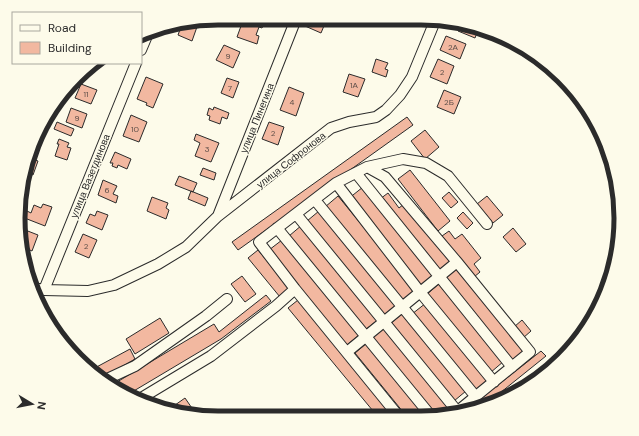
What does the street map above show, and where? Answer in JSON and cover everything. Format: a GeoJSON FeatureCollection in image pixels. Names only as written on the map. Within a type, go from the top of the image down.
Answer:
{"type":"FeatureCollection","features":[{"type":"Feature","properties":{"kind":"street","name":"улица Пинегина"},"geometry":{"type":"LineString","coordinates":[[218,216],[294,25]]}},
{"type":"Feature","properties":{"kind":"street","name":"улица Софронова"},"geometry":{"type":"LineString","coordinates":[[39,289],[88,291],[114,285],[158,264],[186,247],[218,216],[331,128],[349,122],[376,117],[386,110],[400,95],[412,77],[433,25]]}},
{"type":"Feature","properties":{"kind":"street","name":"улица Вазетдинова"},"geometry":{"type":"LineString","coordinates":[[39,289],[136,64]]}},
{"type":"Feature","properties":{"kind":"street"},"geometry":{"type":"LineString","coordinates":[[394,411],[295,289],[259,242],[336,183],[367,167],[403,159],[426,163],[448,176],[487,224]]}},
{"type":"Feature","properties":{"kind":"street"},"geometry":{"type":"LineString","coordinates":[[367,167],[385,177],[457,262],[530,352],[465,405]]}},
{"type":"Feature","properties":{"kind":"street"},"geometry":{"type":"LineString","coordinates":[[356,173],[512,367]]}},
{"type":"Feature","properties":{"kind":"street"},"geometry":{"type":"LineString","coordinates":[[336,183],[420,292],[494,382]]}},
{"type":"Feature","properties":{"kind":"street"},"geometry":{"type":"LineString","coordinates":[[315,200],[476,397]]}},
{"type":"Feature","properties":{"kind":"street"},"geometry":{"type":"LineString","coordinates":[[296,214],[455,408]]}},
{"type":"Feature","properties":{"kind":"street"},"geometry":{"type":"LineString","coordinates":[[277,228],[427,411]]}},
{"type":"Feature","properties":{"kind":"street"},"geometry":{"type":"LineString","coordinates":[[347,352],[457,262]]}},
{"type":"Feature","properties":{"kind":"street"},"geometry":{"type":"LineString","coordinates":[[144,396],[211,356],[276,306],[295,289]]}},
{"type":"Feature","properties":{"kind":"street"},"geometry":{"type":"LineString","coordinates":[[111,378],[135,366],[206,316],[228,298]]}},
{"type":"Feature","properties":{"kind":"building"},"geometry":{"type":"Polygon","coordinates":[[[238,25],[264,25],[262,28],[259,27],[256,35],[259,36],[257,44],[237,37],[241,26],[238,25]]]}},
{"type":"Feature","properties":{"kind":"building"},"geometry":{"type":"Polygon","coordinates":[[[305,25],[324,25],[321,33],[305,25]]]}},
{"type":"Feature","properties":{"kind":"building"},"geometry":{"type":"Polygon","coordinates":[[[197,26],[192,41],[178,35],[180,29],[197,26]]]}},
{"type":"Feature","properties":{"kind":"building"},"geometry":{"type":"Polygon","coordinates":[[[459,29],[477,33],[475,38],[458,31],[459,29]]]}},
{"type":"Feature","properties":{"kind":"building"},"geometry":{"type":"Polygon","coordinates":[[[446,36],[466,44],[460,59],[440,50],[446,36]]]}},
{"type":"Feature","properties":{"kind":"building"},"geometry":{"type":"Polygon","coordinates":[[[224,45],[240,52],[233,68],[216,60],[224,45]]]}},
{"type":"Feature","properties":{"kind":"building"},"geometry":{"type":"Polygon","coordinates":[[[376,59],[388,63],[385,69],[388,70],[386,77],[372,72],[376,59]]]}},
{"type":"Feature","properties":{"kind":"building"},"geometry":{"type":"Polygon","coordinates":[[[438,59],[454,66],[447,84],[430,77],[438,59]]]}},
{"type":"Feature","properties":{"kind":"building"},"geometry":{"type":"Polygon","coordinates":[[[349,74],[365,79],[358,97],[343,92],[349,74]]]}},
{"type":"Feature","properties":{"kind":"building"},"geometry":{"type":"Polygon","coordinates":[[[146,77],[163,84],[153,108],[146,105],[147,103],[137,99],[146,77]]]}},
{"type":"Feature","properties":{"kind":"building"},"geometry":{"type":"Polygon","coordinates":[[[227,78],[239,82],[233,98],[221,93],[227,78]]]}},
{"type":"Feature","properties":{"kind":"building"},"geometry":{"type":"Polygon","coordinates":[[[81,84],[97,90],[91,104],[75,98],[81,84]]]}},
{"type":"Feature","properties":{"kind":"building"},"geometry":{"type":"Polygon","coordinates":[[[289,87],[304,93],[296,116],[280,110],[289,87]]]}},
{"type":"Feature","properties":{"kind":"building"},"geometry":{"type":"Polygon","coordinates":[[[444,90],[461,97],[454,114],[437,107],[444,90]]]}},
{"type":"Feature","properties":{"kind":"building"},"geometry":{"type":"Polygon","coordinates":[[[214,107],[229,113],[227,119],[222,117],[220,124],[209,120],[210,116],[207,115],[209,108],[213,110],[214,107]]]}},
{"type":"Feature","properties":{"kind":"building"},"geometry":{"type":"Polygon","coordinates":[[[71,108],[87,114],[82,128],[66,122],[71,108]]]}},
{"type":"Feature","properties":{"kind":"building"},"geometry":{"type":"Polygon","coordinates":[[[131,115],[147,122],[139,142],[123,136],[131,115]]]}},
{"type":"Feature","properties":{"kind":"building"},"geometry":{"type":"Polygon","coordinates":[[[407,117],[413,125],[238,250],[232,242],[407,117]]]}},
{"type":"Feature","properties":{"kind":"building"},"geometry":{"type":"Polygon","coordinates":[[[57,122],[74,129],[71,136],[54,129],[57,122]]]}},
{"type":"Feature","properties":{"kind":"building"},"geometry":{"type":"Polygon","coordinates":[[[269,122],[284,127],[278,145],[262,139],[269,122]]]}},
{"type":"Feature","properties":{"kind":"building"},"geometry":{"type":"Polygon","coordinates":[[[425,130],[439,147],[425,159],[411,141],[425,130]]]}},
{"type":"Feature","properties":{"kind":"building"},"geometry":{"type":"Polygon","coordinates":[[[196,134],[219,143],[211,162],[195,156],[200,143],[194,140],[196,134]]]}},
{"type":"Feature","properties":{"kind":"building"},"geometry":{"type":"Polygon","coordinates":[[[59,139],[69,143],[67,147],[71,148],[67,160],[55,156],[59,139]]]}},
{"type":"Feature","properties":{"kind":"building"},"geometry":{"type":"Polygon","coordinates":[[[115,152],[131,159],[127,169],[118,165],[117,168],[112,166],[113,163],[110,163],[115,152]]]}},
{"type":"Feature","properties":{"kind":"building"},"geometry":{"type":"Polygon","coordinates":[[[34,160],[38,161],[33,175],[31,174],[34,160]]]}},
{"type":"Feature","properties":{"kind":"building"},"geometry":{"type":"Polygon","coordinates":[[[203,168],[216,173],[214,180],[200,175],[203,168]]]}},
{"type":"Feature","properties":{"kind":"building"},"geometry":{"type":"Polygon","coordinates":[[[410,170],[450,221],[438,231],[398,179],[410,170]]]}},
{"type":"Feature","properties":{"kind":"building"},"geometry":{"type":"Polygon","coordinates":[[[179,176],[197,183],[193,192],[175,185],[179,176]]]}},
{"type":"Feature","properties":{"kind":"building"},"geometry":{"type":"Polygon","coordinates":[[[103,180],[117,186],[113,194],[118,196],[116,203],[98,195],[103,180]]]}},
{"type":"Feature","properties":{"kind":"building"},"geometry":{"type":"Polygon","coordinates":[[[363,187],[434,274],[420,286],[348,199],[363,187]]]}},
{"type":"Feature","properties":{"kind":"building"},"geometry":{"type":"Polygon","coordinates":[[[191,191],[208,198],[205,206],[188,199],[191,191]]]}},
{"type":"Feature","properties":{"kind":"building"},"geometry":{"type":"Polygon","coordinates":[[[449,192],[458,202],[451,208],[442,198],[449,192]]]}},
{"type":"Feature","properties":{"kind":"building"},"geometry":{"type":"Polygon","coordinates":[[[388,193],[399,208],[404,204],[451,262],[439,271],[380,199],[388,193]]]}},
{"type":"Feature","properties":{"kind":"building"},"geometry":{"type":"Polygon","coordinates":[[[338,196],[415,290],[402,301],[325,207],[338,196]]]}},
{"type":"Feature","properties":{"kind":"building"},"geometry":{"type":"Polygon","coordinates":[[[487,196],[503,215],[493,223],[477,204],[487,196]]]}},
{"type":"Feature","properties":{"kind":"building"},"geometry":{"type":"Polygon","coordinates":[[[152,197],[168,203],[166,208],[169,210],[166,219],[147,211],[152,197]]]}},
{"type":"Feature","properties":{"kind":"building"},"geometry":{"type":"Polygon","coordinates":[[[43,204],[52,207],[45,226],[25,218],[25,210],[31,213],[34,205],[41,208],[43,204]]]}},
{"type":"Feature","properties":{"kind":"building"},"geometry":{"type":"Polygon","coordinates":[[[97,211],[108,215],[102,230],[86,223],[90,214],[95,216],[97,211]]]}},
{"type":"Feature","properties":{"kind":"building"},"geometry":{"type":"Polygon","coordinates":[[[319,211],[397,306],[385,316],[307,221],[319,211]]]}},
{"type":"Feature","properties":{"kind":"building"},"geometry":{"type":"Polygon","coordinates":[[[463,212],[473,223],[467,229],[457,218],[463,212]]]}},
{"type":"Feature","properties":{"kind":"building"},"geometry":{"type":"Polygon","coordinates":[[[302,225],[379,319],[365,330],[289,236],[302,225]]]}},
{"type":"Feature","properties":{"kind":"building"},"geometry":{"type":"Polygon","coordinates":[[[513,228],[526,244],[516,252],[503,237],[513,228]]]}},
{"type":"Feature","properties":{"kind":"building"},"geometry":{"type":"Polygon","coordinates":[[[25,230],[38,235],[32,251],[28,249],[25,230]]]}},
{"type":"Feature","properties":{"kind":"building"},"geometry":{"type":"Polygon","coordinates":[[[449,231],[455,239],[462,234],[481,258],[474,264],[480,272],[474,277],[442,236],[449,231]]]}},
{"type":"Feature","properties":{"kind":"building"},"geometry":{"type":"Polygon","coordinates":[[[83,234],[97,240],[89,258],[75,252],[83,234]]]}},
{"type":"Feature","properties":{"kind":"building"},"geometry":{"type":"Polygon","coordinates":[[[282,240],[359,335],[347,345],[269,250],[282,240]]]}},
{"type":"Feature","properties":{"kind":"building"},"geometry":{"type":"Polygon","coordinates":[[[258,250],[290,289],[280,297],[248,258],[258,250]]]}},
{"type":"Feature","properties":{"kind":"building"},"geometry":{"type":"Polygon","coordinates":[[[457,268],[525,351],[512,362],[444,279],[457,268]]]}},
{"type":"Feature","properties":{"kind":"building"},"geometry":{"type":"Polygon","coordinates":[[[242,276],[256,294],[245,302],[231,284],[242,276]]]}},
{"type":"Feature","properties":{"kind":"building"},"geometry":{"type":"Polygon","coordinates":[[[440,283],[504,361],[490,373],[426,295],[440,283]]]}},
{"type":"Feature","properties":{"kind":"building"},"geometry":{"type":"Polygon","coordinates":[[[266,295],[271,301],[221,339],[133,391],[117,382],[214,324],[219,332],[266,295]]]}},
{"type":"Feature","properties":{"kind":"building"},"geometry":{"type":"Polygon","coordinates":[[[298,300],[388,411],[373,411],[288,308],[298,300]]]}},
{"type":"Feature","properties":{"kind":"building"},"geometry":{"type":"Polygon","coordinates":[[[426,303],[489,380],[476,391],[412,314],[426,303]]]}},
{"type":"Feature","properties":{"kind":"building"},"geometry":{"type":"Polygon","coordinates":[[[403,313],[466,391],[454,401],[390,324],[403,313]]]}},
{"type":"Feature","properties":{"kind":"building"},"geometry":{"type":"Polygon","coordinates":[[[160,318],[169,333],[135,354],[126,339],[160,318]]]}},
{"type":"Feature","properties":{"kind":"building"},"geometry":{"type":"Polygon","coordinates":[[[522,320],[531,331],[523,338],[514,327],[522,320]]]}},
{"type":"Feature","properties":{"kind":"building"},"geometry":{"type":"Polygon","coordinates":[[[383,327],[450,408],[431,411],[370,337],[383,327]]]}},
{"type":"Feature","properties":{"kind":"building"},"geometry":{"type":"Polygon","coordinates":[[[367,343],[422,411],[402,411],[355,353],[367,343]]]}},
{"type":"Feature","properties":{"kind":"building"},"geometry":{"type":"Polygon","coordinates":[[[130,349],[135,359],[107,375],[96,367],[130,349]]]}},
{"type":"Feature","properties":{"kind":"building"},"geometry":{"type":"Polygon","coordinates":[[[541,351],[546,356],[498,395],[475,403],[541,351]]]}},
{"type":"Feature","properties":{"kind":"building"},"geometry":{"type":"Polygon","coordinates":[[[185,398],[193,409],[180,407],[174,406],[185,398]]]}}]}
